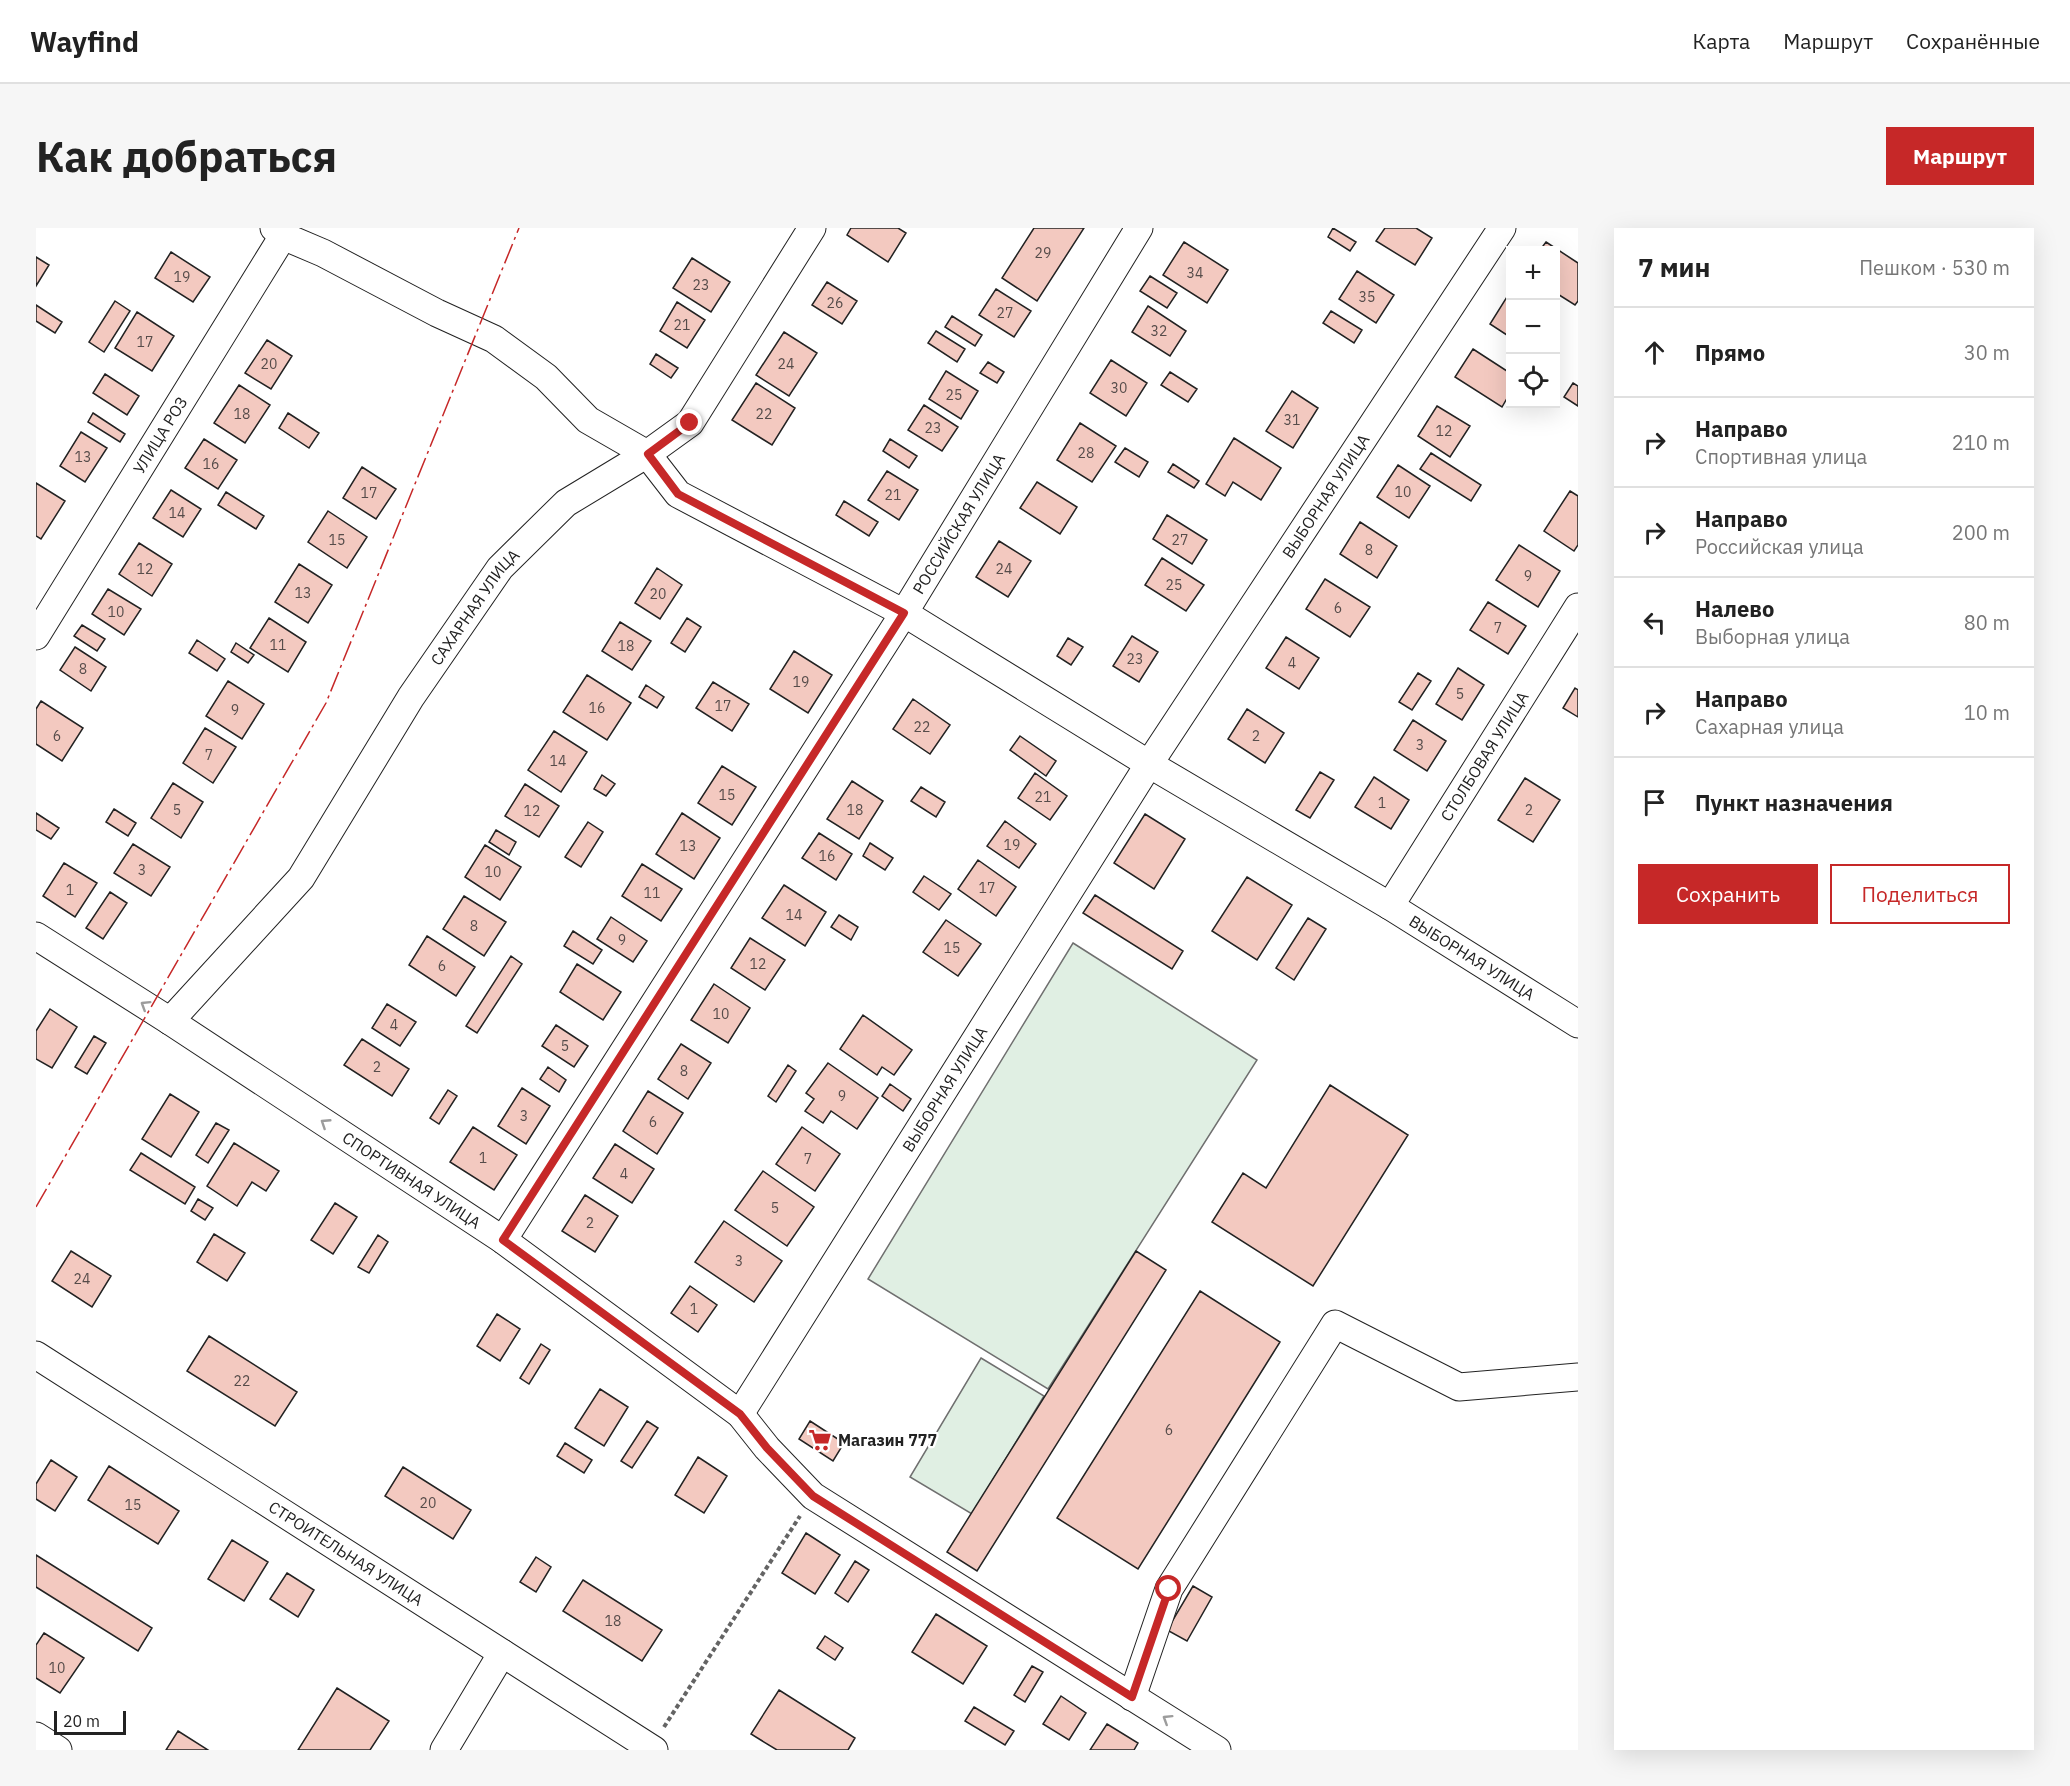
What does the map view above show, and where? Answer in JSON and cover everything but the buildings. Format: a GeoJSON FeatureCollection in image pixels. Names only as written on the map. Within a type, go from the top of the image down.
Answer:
{"type":"FeatureCollection","features":[{"type":"Feature","properties":{"kind":"street","name":"САХАРНАЯ УЛИЦА"},"geometry":{"type":"LineString","coordinates":[[170,1021],[301,878],[411,697],[500,568],[566,503],[648,454],[690,423],[812,228]]}},
{"type":"Feature","properties":{"kind":"street","name":"РОССИЙСКАЯ УЛИЦА"},"geometry":{"type":"LineString","coordinates":[[503,1240],[904,613],[1139,228]]}},
{"type":"Feature","properties":{"kind":"street","name":"ВЫБОРНАЯ УЛИЦА"},"geometry":{"type":"LineString","coordinates":[[740,1414],[1149,764],[1502,228]]}},
{"type":"Feature","properties":{"kind":"street"},"geometry":{"type":"LineString","coordinates":[[278,232],[437,313],[494,339],[546,377],[588,420],[648,454]]}},
{"type":"Feature","properties":{"kind":"street","name":"УЛИЦА РОЗ"},"geometry":{"type":"LineString","coordinates":[[36,636],[278,232]]}},
{"type":"Feature","properties":{"kind":"street","name":"ВЫБОРНАЯ УЛИЦА"},"geometry":{"type":"LineString","coordinates":[[648,454],[678,494],[904,613],[1149,764],[1390,906],[1578,1024]]}},
{"type":"Feature","properties":{"kind":"street","name":"СТОЛБОВАЯ УЛИЦА"},"geometry":{"type":"LineString","coordinates":[[1390,906],[1578,607]]}},
{"type":"Feature","properties":{"kind":"street","name":"СПОРТИВНАЯ УЛИЦА"},"geometry":{"type":"LineString","coordinates":[[36,936],[170,1021],[503,1240],[740,1414],[767,1448],[813,1496],[1217,1750]]}},
{"type":"Feature","properties":{"kind":"street"},"geometry":{"type":"LineString","coordinates":[[1132,1697],[1169,1589],[1335,1324],[1459,1388],[1578,1377]]}},
{"type":"Feature","properties":{"kind":"street","name":"СТРОИТЕЛЬНАЯ УЛИЦА"},"geometry":{"type":"LineString","coordinates":[[36,1355],[502,1653],[618,1740],[652,1749]]}},
{"type":"Feature","properties":{"kind":"street"},"geometry":{"type":"LineString","coordinates":[[444,1750],[502,1653]]}},
{"type":"Feature","properties":{"kind":"street"},"geometry":{"type":"LineString","coordinates":[[36,1736],[58,1750]]}},
{"type":"Feature","properties":{"kind":"path"},"geometry":{"type":"LineString","coordinates":[[652,1749],[813,1496]]}},
{"type":"Feature","properties":{"kind":"green space"},"geometry":{"type":"Polygon","coordinates":[[[1073,943],[1257,1060],[1048,1389],[868,1279],[1073,943]]]}},
{"type":"Feature","properties":{"kind":"green space"},"geometry":{"type":"Polygon","coordinates":[[[981,1358],[1044,1396],[972,1514],[910,1477],[981,1358]]]}},
{"type":"Feature","properties":{"kind":"power"},"geometry":{"type":"LineString","coordinates":[[36,1207],[326,703],[519,228]]}},
{"type":"Feature","properties":{"kind":"place","name":"Магазин 777"},"geometry":{"type":"Point","coordinates":[820,1440]}},
{"type":"Feature","properties":{"kind":"route"},"geometry":{"type":"LineString","coordinates":[[690,423],[648,454],[678,494],[904,613],[503,1240],[740,1414],[767,1448],[813,1496],[1132,1697],[1169,1589]]}}]}
